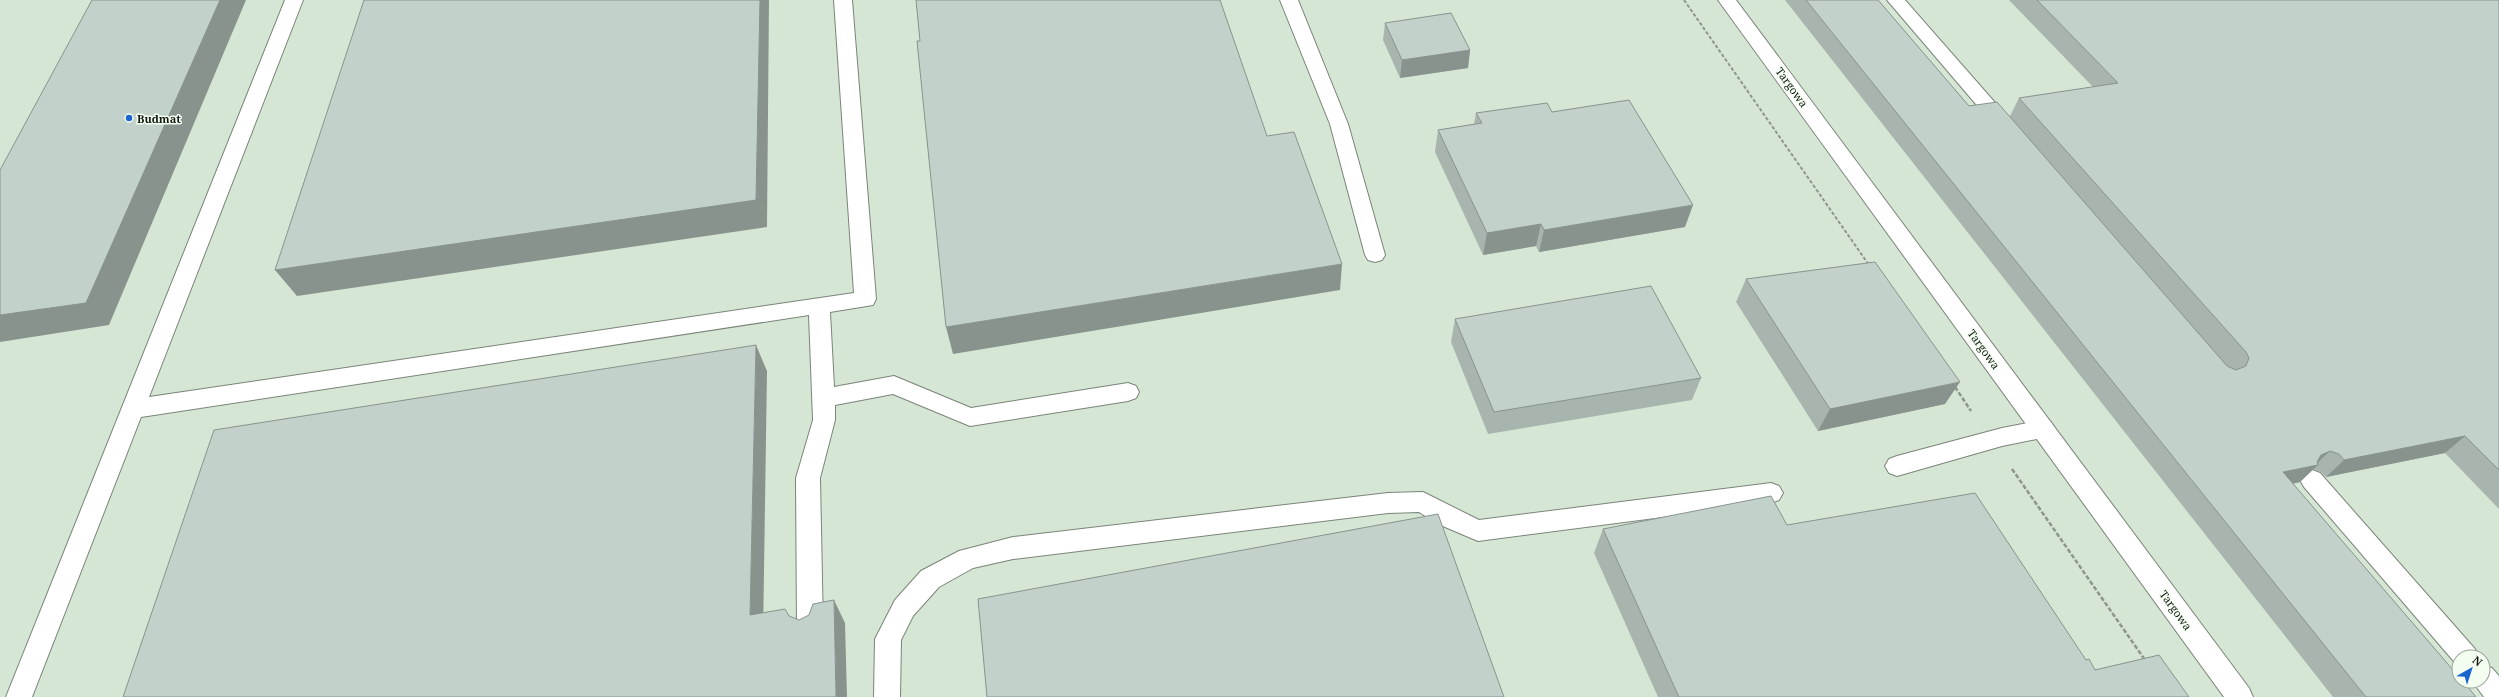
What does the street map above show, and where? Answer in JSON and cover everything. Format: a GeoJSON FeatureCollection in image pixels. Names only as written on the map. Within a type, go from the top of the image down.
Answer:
{"type":"FeatureCollection","features":[{"type":"Feature","properties":{"kind":"street"},"geometry":{"type":"LineString","coordinates":[[19,697],[294,0]]}},
{"type":"Feature","properties":{"kind":"street"},"geometry":{"type":"LineString","coordinates":[[132,409],[865,299],[843,0]]}},
{"type":"Feature","properties":{"kind":"street"},"geometry":{"type":"LineString","coordinates":[[1290,0],[1339,124],[1375,255]]}},
{"type":"Feature","properties":{"kind":"street","name":"Targowa"},"geometry":{"type":"LineString","coordinates":[[1727,0],[2240,697]]}},
{"type":"Feature","properties":{"kind":"street"},"geometry":{"type":"LineString","coordinates":[[1896,0],[2014,138]]}},
{"type":"Feature","properties":{"kind":"street"},"geometry":{"type":"LineString","coordinates":[[810,629],[808,478],[824,420],[820,306]]}},
{"type":"Feature","properties":{"kind":"street"},"geometry":{"type":"LineString","coordinates":[[823,398],[894,385],[970,417],[1128,392]]}},
{"type":"Feature","properties":{"kind":"street"},"geometry":{"type":"LineString","coordinates":[[1896,466],[2043,429]]}},
{"type":"Feature","properties":{"kind":"street"},"geometry":{"type":"LineString","coordinates":[[2312,480],[2459,649]]}},
{"type":"Feature","properties":{"kind":"street"},"geometry":{"type":"LineString","coordinates":[[887,697],[888,639],[904,608],[930,579],[968,559],[1013,548],[1388,503],[1423,502],[1447,517],[1478,531],[1530,526],[1771,493]]}},
{"type":"Feature","properties":{"kind":"street"},"geometry":{"type":"LineString","coordinates":[[2491,686],[2499,695]]}},
{"type":"Feature","properties":{"kind":"path"},"geometry":{"type":"LineString","coordinates":[[1684,0],[1873,271]]}},
{"type":"Feature","properties":{"kind":"path"},"geometry":{"type":"LineString","coordinates":[[1951,382],[2148,665]]}},
{"type":"Feature","properties":{"kind":"shaded area"},"geometry":{"type":"Polygon","coordinates":[[[0,0],[2499,0],[2499,697],[0,697],[0,0]]]}},
{"type":"Feature","properties":{"kind":"building","name":"Budmat"},"geometry":{"type":"Polygon","coordinates":[[[92,0],[220,0],[86,303],[0,315],[0,170],[92,0]]]}},
{"type":"Feature","properties":{"kind":"building"},"geometry":{"type":"Polygon","coordinates":[[[364,0],[760,0],[756,200],[275,270],[364,0]]]}},
{"type":"Feature","properties":{"kind":"building"},"geometry":{"type":"Polygon","coordinates":[[[916,0],[1220,0],[1267,136],[1294,132],[1342,264],[946,327],[917,41],[920,41],[916,0]]]}},
{"type":"Feature","properties":{"kind":"building"},"geometry":{"type":"Polygon","coordinates":[[[1806,0],[1878,0],[1969,106],[1997,102],[2227,366],[2236,370],[2246,366],[2249,358],[2246,352],[2019,98],[2118,83],[2037,0],[2499,0],[2499,470],[2465,436],[2344,460],[2339,454],[2330,451],[2321,455],[2317,462],[2318,465],[2283,472],[2451,668],[2451,689],[2470,689],[2476,697],[2366,697],[1806,0]]]}},
{"type":"Feature","properties":{"kind":"building"},"geometry":{"type":"Polygon","coordinates":[[[1451,13],[1470,50],[1402,60],[1385,23],[1451,13]]]}},
{"type":"Feature","properties":{"kind":"building"},"geometry":{"type":"Polygon","coordinates":[[[1629,100],[1693,205],[1544,230],[1541,224],[1487,233],[1438,130],[1482,123],[1476,113],[1547,103],[1552,112],[1629,100]]]}},
{"type":"Feature","properties":{"kind":"building"},"geometry":{"type":"Polygon","coordinates":[[[1875,262],[1960,382],[1830,409],[1746,279],[1875,262]]]}},
{"type":"Feature","properties":{"kind":"building"},"geometry":{"type":"Polygon","coordinates":[[[1651,286],[1701,378],[1494,412],[1455,319],[1651,286]]]}},
{"type":"Feature","properties":{"kind":"building"},"geometry":{"type":"Polygon","coordinates":[[[756,345],[750,615],[785,609],[789,616],[799,620],[809,615],[813,604],[834,600],[836,697],[123,697],[214,430],[756,345]]]}},
{"type":"Feature","properties":{"kind":"building"},"geometry":{"type":"Polygon","coordinates":[[[1975,493],[2086,660],[2089,659],[2095,670],[2159,655],[2189,697],[1679,697],[1603,529],[1771,496],[1787,525],[1975,493]]]}},
{"type":"Feature","properties":{"kind":"building"},"geometry":{"type":"Polygon","coordinates":[[[1438,514],[1504,697],[987,697],[978,599],[1438,514]]]}},
{"type":"Feature","properties":{"kind":"place","name":"Budmat"},"geometry":{"type":"Point","coordinates":[129,118]}}]}
